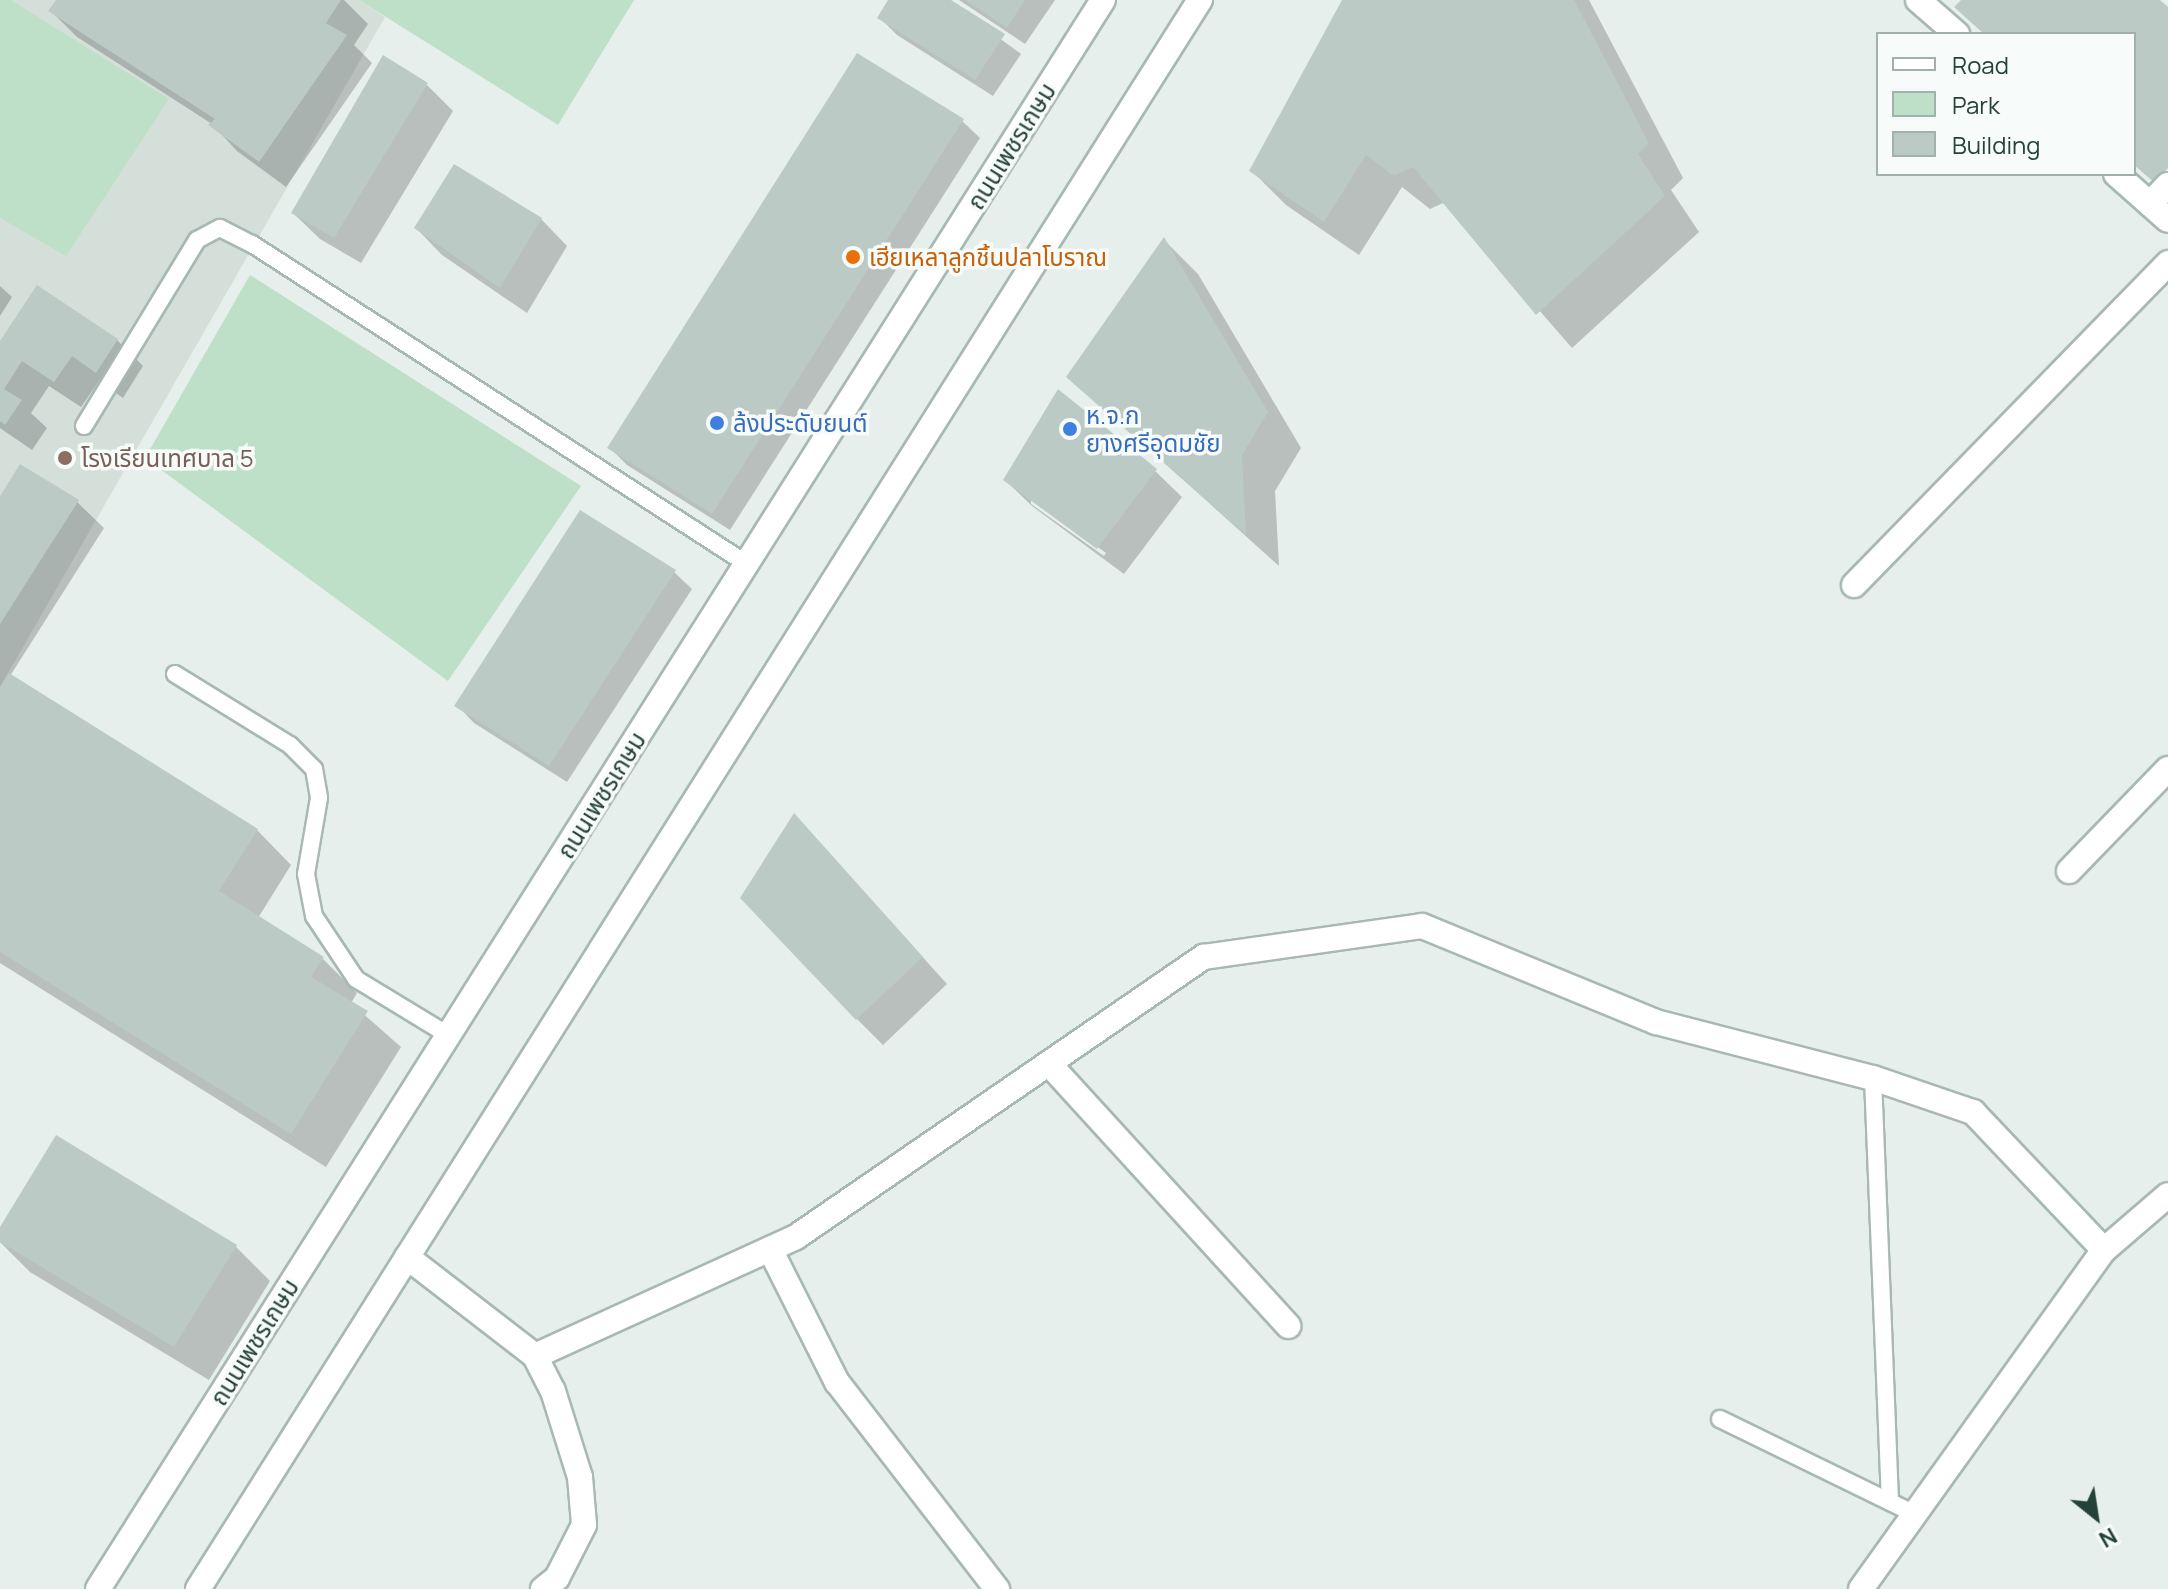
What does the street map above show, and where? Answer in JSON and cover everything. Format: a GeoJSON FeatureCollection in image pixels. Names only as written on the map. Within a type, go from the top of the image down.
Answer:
{"type":"FeatureCollection","features":[{"type":"Feature","properties":{"kind":"street","name":"ถนนเพชรเกษม"},"geometry":{"type":"LineString","coordinates":[[98,1589],[1103,0]]}},
{"type":"Feature","properties":{"kind":"street"},"geometry":{"type":"LineString","coordinates":[[198,1589],[1200,0]]}},
{"type":"Feature","properties":{"kind":"street"},"geometry":{"type":"LineString","coordinates":[[1929,3],[1955,32]]}},
{"type":"Feature","properties":{"kind":"street"},"geometry":{"type":"LineString","coordinates":[[2118,176],[2159,212],[2168,185]]}},
{"type":"Feature","properties":{"kind":"street"},"geometry":{"type":"LineString","coordinates":[[1854,585],[2168,263]]}},
{"type":"Feature","properties":{"kind":"street"},"geometry":{"type":"LineString","coordinates":[[2069,871],[2168,769]]}},
{"type":"Feature","properties":{"kind":"street"},"geometry":{"type":"LineString","coordinates":[[535,1356],[770,1249],[1051,1066],[1204,957],[1422,926],[1656,1022],[1873,1078],[1973,1112],[2104,1250]]}},
{"type":"Feature","properties":{"kind":"street"},"geometry":{"type":"LineString","coordinates":[[1051,1066],[1288,1326]]}},
{"type":"Feature","properties":{"kind":"street"},"geometry":{"type":"LineString","coordinates":[[1861,1589],[2104,1250],[2168,1195]]}},
{"type":"Feature","properties":{"kind":"street"},"geometry":{"type":"LineString","coordinates":[[770,1249],[837,1382],[997,1589]]}},
{"type":"Feature","properties":{"kind":"street"},"geometry":{"type":"LineString","coordinates":[[407,1257],[535,1356],[553,1391],[580,1477],[584,1525],[557,1578],[543,1589]]}},
{"type":"Feature","properties":{"kind":"lane"},"geometry":{"type":"LineString","coordinates":[[84,426],[197,240],[220,228],[252,244],[747,564]]}},
{"type":"Feature","properties":{"kind":"lane"},"geometry":{"type":"LineString","coordinates":[[175,674],[290,745],[314,769],[319,798],[306,874],[314,916],[356,979],[448,1035]]}},
{"type":"Feature","properties":{"kind":"lane"},"geometry":{"type":"LineString","coordinates":[[1873,1078],[1890,1502]]}},
{"type":"Feature","properties":{"kind":"lane"},"geometry":{"type":"LineString","coordinates":[[1720,1419],[1913,1513]]}},
{"type":"Feature","properties":{"kind":"shaded area","name":"โรงเรียนเทศบาล 5"},"geometry":{"type":"Polygon","coordinates":[[[0,0],[359,0],[385,17],[0,687],[0,0]]]}},
{"type":"Feature","properties":{"kind":"green space"},"geometry":{"type":"Polygon","coordinates":[[[0,0],[11,0],[169,99],[66,256],[0,218],[0,0]]]}},
{"type":"Feature","properties":{"kind":"green space"},"geometry":{"type":"Polygon","coordinates":[[[359,0],[634,0],[558,125],[359,0]]]}},
{"type":"Feature","properties":{"kind":"green space"},"geometry":{"type":"Polygon","coordinates":[[[250,275],[581,486],[448,681],[145,458],[250,275]]]}},
{"type":"Feature","properties":{"kind":"building"},"geometry":{"type":"Polygon","coordinates":[[[56,0],[341,0],[326,23],[347,35],[259,162],[208,125],[215,119],[48,11],[56,0]]]}},
{"type":"Feature","properties":{"kind":"building"},"geometry":{"type":"Polygon","coordinates":[[[888,0],[951,0],[1005,34],[975,80],[877,18],[888,0]]]}},
{"type":"Feature","properties":{"kind":"building"},"geometry":{"type":"Polygon","coordinates":[[[965,0],[1025,0],[1007,28],[965,0]]]}},
{"type":"Feature","properties":{"kind":"building"},"geometry":{"type":"Polygon","coordinates":[[[1342,0],[1574,0],[1649,143],[1638,154],[1665,196],[1536,315],[1413,167],[1394,176],[1366,155],[1324,222],[1249,171],[1342,0]]]}},
{"type":"Feature","properties":{"kind":"building"},"geometry":{"type":"Polygon","coordinates":[[[1961,0],[2160,0],[2168,7],[2168,168],[2155,183],[2136,167],[2136,32],[1982,32],[1954,7],[1961,0]]]}},
{"type":"Feature","properties":{"kind":"building"},"geometry":{"type":"Polygon","coordinates":[[[857,53],[964,119],[712,514],[607,448],[857,53]]]}},
{"type":"Feature","properties":{"kind":"building"},"geometry":{"type":"Polygon","coordinates":[[[383,55],[428,83],[334,238],[291,213],[383,55]]]}},
{"type":"Feature","properties":{"kind":"building"},"geometry":{"type":"Polygon","coordinates":[[[454,164],[542,218],[500,288],[414,228],[454,164]]]}},
{"type":"Feature","properties":{"kind":"building"},"geometry":{"type":"Polygon","coordinates":[[[1164,237],[1268,412],[1242,455],[1246,535],[1066,377],[1164,237]]]}},
{"type":"Feature","properties":{"kind":"building"},"geometry":{"type":"Polygon","coordinates":[[[37,285],[118,339],[96,373],[72,356],[54,382],[22,361],[4,389],[22,400],[5,425],[0,421],[0,341],[37,285]]]}},
{"type":"Feature","properties":{"kind":"building","name":"ห.จ.ก ยางศรีอุดมชัย"},"geometry":{"type":"Polygon","coordinates":[[[1058,389],[1157,469],[1097,549],[1003,480],[1058,389]]]}},
{"type":"Feature","properties":{"kind":"building"},"geometry":{"type":"Polygon","coordinates":[[[20,464],[79,500],[0,624],[0,496],[20,464]]]}},
{"type":"Feature","properties":{"kind":"building"},"geometry":{"type":"Polygon","coordinates":[[[580,510],[676,570],[549,766],[454,706],[580,510]]]}},
{"type":"Feature","properties":{"kind":"building"},"geometry":{"type":"Polygon","coordinates":[[[9,673],[258,829],[219,891],[324,957],[311,977],[368,1011],[291,1134],[0,952],[0,687],[9,673]]]}},
{"type":"Feature","properties":{"kind":"building"},"geometry":{"type":"Polygon","coordinates":[[[794,813],[923,957],[856,1020],[740,898],[794,813]]]}},
{"type":"Feature","properties":{"kind":"building"},"geometry":{"type":"Polygon","coordinates":[[[56,1135],[237,1245],[174,1347],[0,1242],[0,1227],[56,1135]]]}},
{"type":"Feature","properties":{"kind":"place","name":"เฮียเหลาลูกชิ้นปลาโบราณ"},"geometry":{"type":"Point","coordinates":[853,257]}},
{"type":"Feature","properties":{"kind":"place","name":"ล้งประดับยนต์"},"geometry":{"type":"Point","coordinates":[717,423]}},
{"type":"Feature","properties":{"kind":"place","name":"ห.จ.ก ยางศรีอุดมชัย"},"geometry":{"type":"Point","coordinates":[1070,429]}},
{"type":"Feature","properties":{"kind":"place","name":"โรงเรียนเทศบาล 5"},"geometry":{"type":"Point","coordinates":[65,458]}}]}
